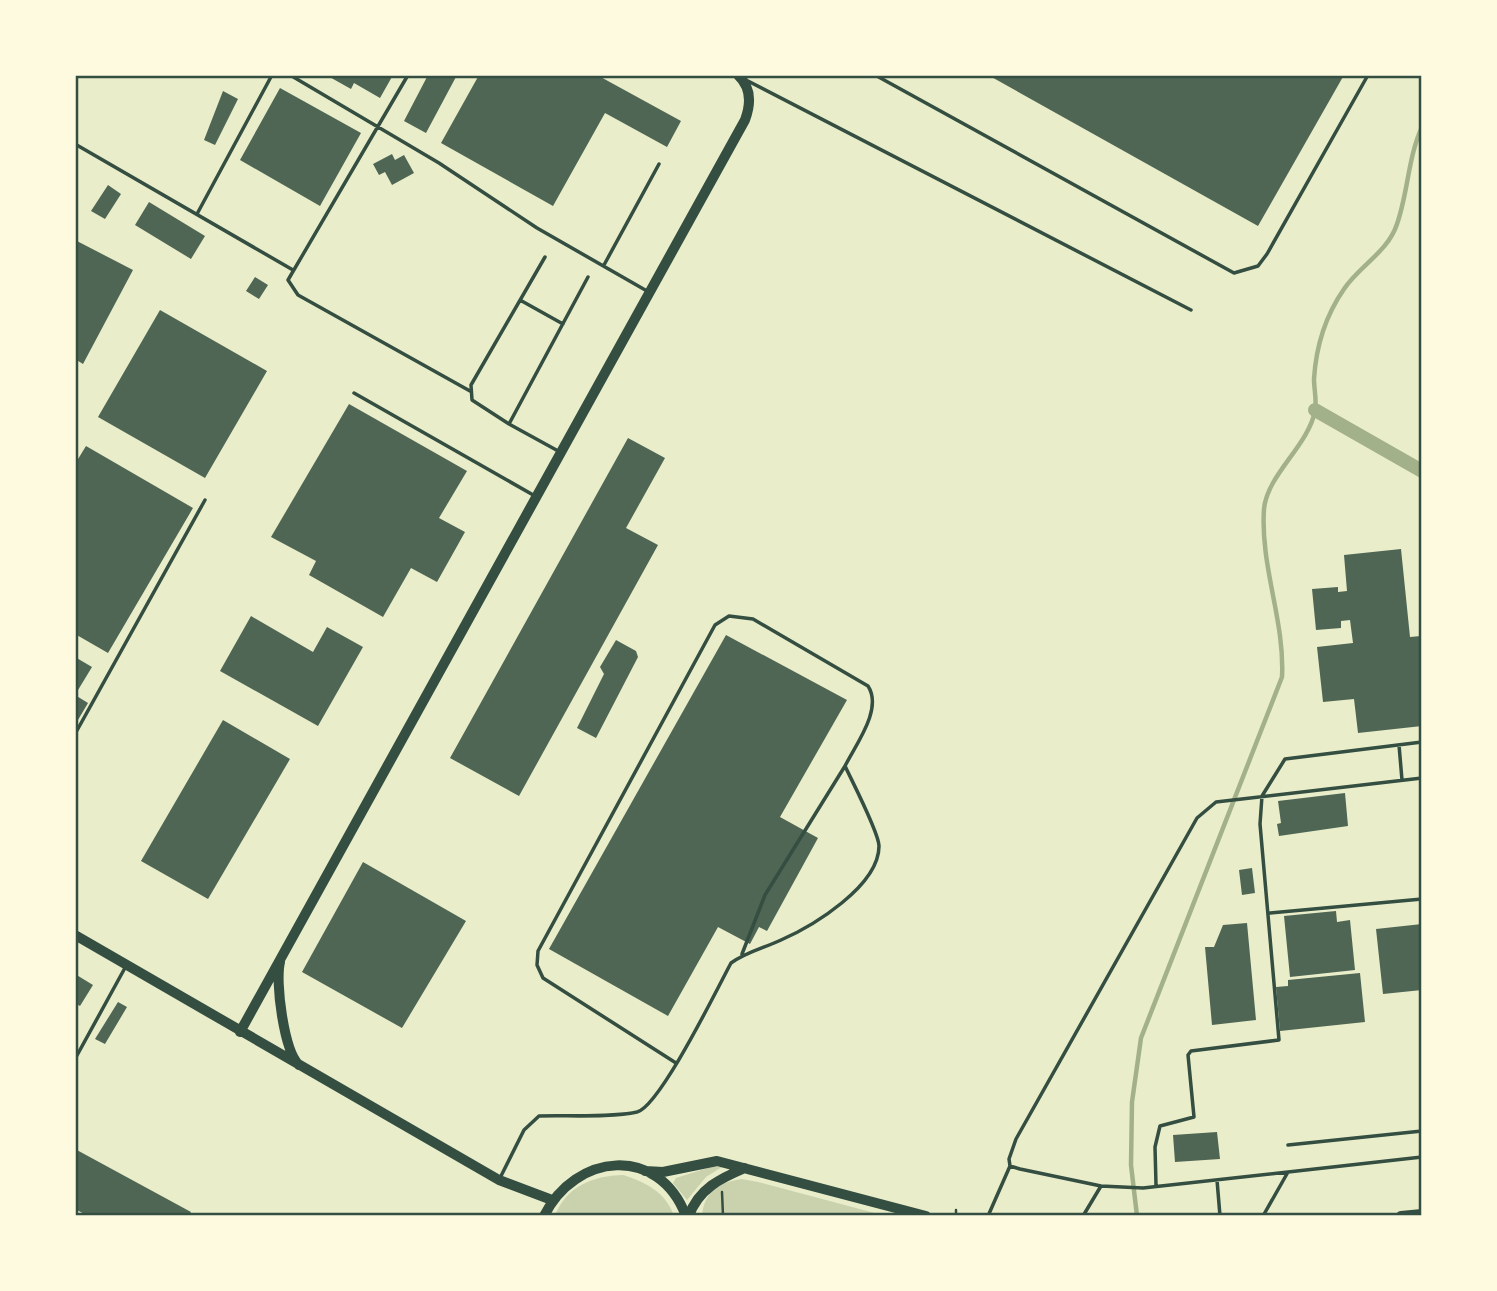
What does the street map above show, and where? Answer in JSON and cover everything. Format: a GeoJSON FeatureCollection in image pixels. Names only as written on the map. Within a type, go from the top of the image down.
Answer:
{"type":"FeatureCollection","features":[{"type":"Feature","properties":{"kind":"street"},"geometry":{"type":"LineString","coordinates":[[240,1031],[745,120],[750,92],[740,77]]}},
{"type":"Feature","properties":{"kind":"street"},"geometry":{"type":"LineString","coordinates":[[75,935],[499,1180],[552,1200]]}},
{"type":"Feature","properties":{"kind":"street"},"geometry":{"type":"LineString","coordinates":[[284,948],[278,979],[288,1046],[295,1060],[304,1069]]}},
{"type":"Feature","properties":{"kind":"street"},"geometry":{"type":"LineString","coordinates":[[544,1216],[552,1200],[568,1183],[586,1171],[618,1164],[645,1171],[663,1172],[717,1161],[926,1216]]}},
{"type":"Feature","properties":{"kind":"street"},"geometry":{"type":"LineString","coordinates":[[645,1171],[675,1194],[687,1216],[703,1193],[716,1181],[746,1168]]}},
{"type":"Feature","properties":{"kind":"street"},"geometry":{"type":"LineString","coordinates":[[1401,1216],[1422,1213]]}},
{"type":"Feature","properties":{"kind":"lane"},"geometry":{"type":"LineString","coordinates":[[197,214],[272,75]]}},
{"type":"Feature","properties":{"kind":"lane"},"geometry":{"type":"LineString","coordinates":[[290,75],[378,126],[537,228],[649,292]]}},
{"type":"Feature","properties":{"kind":"lane"},"geometry":{"type":"LineString","coordinates":[[408,75],[288,280],[298,295],[470,391]]}},
{"type":"Feature","properties":{"kind":"lane"},"geometry":{"type":"LineString","coordinates":[[875,75],[1234,273],[1258,266],[1267,254],[1368,75]]}},
{"type":"Feature","properties":{"kind":"lane"},"geometry":{"type":"LineString","coordinates":[[740,77],[1191,310]]}},
{"type":"Feature","properties":{"kind":"lane"},"geometry":{"type":"LineString","coordinates":[[75,144],[293,270]]}},
{"type":"Feature","properties":{"kind":"lane"},"geometry":{"type":"LineString","coordinates":[[604,265],[659,164]]}},
{"type":"Feature","properties":{"kind":"lane"},"geometry":{"type":"LineString","coordinates":[[545,257],[470,391],[472,400],[560,452]]}},
{"type":"Feature","properties":{"kind":"lane"},"geometry":{"type":"LineString","coordinates":[[509,424],[588,277]]}},
{"type":"Feature","properties":{"kind":"lane"},"geometry":{"type":"LineString","coordinates":[[520,300],[563,324]]}},
{"type":"Feature","properties":{"kind":"lane"},"geometry":{"type":"LineString","coordinates":[[354,393],[535,496]]}},
{"type":"Feature","properties":{"kind":"lane"},"geometry":{"type":"LineString","coordinates":[[75,734],[205,500]]}},
{"type":"Feature","properties":{"kind":"lane"},"geometry":{"type":"LineString","coordinates":[[676,1063],[543,978],[537,965],[538,951],[715,625],[729,616],[753,620],[867,685],[873,693],[874,707],[845,766],[765,895],[741,955]]}},
{"type":"Feature","properties":{"kind":"lane"},"geometry":{"type":"LineString","coordinates":[[1156,1186],[1155,1147],[1160,1126],[1194,1117],[1188,1055],[1191,1051],[1279,1040],[1259,796],[1285,759],[1422,742]]}},
{"type":"Feature","properties":{"kind":"lane"},"geometry":{"type":"LineString","coordinates":[[1399,745],[1402,780]]}},
{"type":"Feature","properties":{"kind":"lane"},"geometry":{"type":"LineString","coordinates":[[499,1180],[529,1122],[539,1116],[638,1112],[656,1098],[731,963],[741,955],[783,939],[846,900],[865,881],[879,845],[845,766]]}},
{"type":"Feature","properties":{"kind":"lane"},"geometry":{"type":"LineString","coordinates":[[988,1216],[1010,1166],[1009,1159],[1022,1127],[1197,818],[1216,802],[1422,778]]}},
{"type":"Feature","properties":{"kind":"lane"},"geometry":{"type":"LineString","coordinates":[[1270,913],[1422,899]]}},
{"type":"Feature","properties":{"kind":"lane"},"geometry":{"type":"LineString","coordinates":[[75,1059],[127,964]]}},
{"type":"Feature","properties":{"kind":"lane"},"geometry":{"type":"LineString","coordinates":[[1288,1145],[1422,1131]]}},
{"type":"Feature","properties":{"kind":"lane"},"geometry":{"type":"LineString","coordinates":[[1010,1166],[1101,1186],[1143,1188],[1422,1157]]}},
{"type":"Feature","properties":{"kind":"lane"},"geometry":{"type":"LineString","coordinates":[[1263,1216],[1287,1172]]}},
{"type":"Feature","properties":{"kind":"lane"},"geometry":{"type":"LineString","coordinates":[[1217,1180],[1220,1216]]}},
{"type":"Feature","properties":{"kind":"lane"},"geometry":{"type":"LineString","coordinates":[[1083,1216],[1101,1186]]}},
{"type":"Feature","properties":{"kind":"path"},"geometry":{"type":"LineString","coordinates":[[722,1190],[723,1216]]}},
{"type":"Feature","properties":{"kind":"path"},"geometry":{"type":"LineString","coordinates":[[956,1210],[956,1216]]}},
{"type":"Feature","properties":{"kind":"green space"},"geometry":{"type":"Polygon","coordinates":[[[714,1166],[722,1167],[706,1177],[687,1200],[673,1183],[676,1178],[714,1166]]]}},
{"type":"Feature","properties":{"kind":"green space"},"geometry":{"type":"Polygon","coordinates":[[[623,1175],[654,1189],[666,1200],[674,1216],[555,1216],[573,1190],[601,1178],[623,1175]]]}},
{"type":"Feature","properties":{"kind":"green space"},"geometry":{"type":"Polygon","coordinates":[[[742,1179],[886,1216],[702,1216],[706,1201],[714,1190],[726,1183],[742,1179]]]}},
{"type":"Feature","properties":{"kind":"building"},"geometry":{"type":"Polygon","coordinates":[[[326,75],[393,75],[380,98],[354,83],[351,89],[326,75]]]}},
{"type":"Feature","properties":{"kind":"building"},"geometry":{"type":"Polygon","coordinates":[[[428,75],[457,75],[426,133],[404,121],[428,75]]]}},
{"type":"Feature","properties":{"kind":"building"},"geometry":{"type":"Polygon","coordinates":[[[479,75],[597,75],[681,121],[667,147],[605,113],[553,206],[441,143],[479,75]]]}},
{"type":"Feature","properties":{"kind":"building"},"geometry":{"type":"Polygon","coordinates":[[[988,75],[1344,75],[1258,226],[988,75]]]}},
{"type":"Feature","properties":{"kind":"building"},"geometry":{"type":"Polygon","coordinates":[[[280,88],[361,133],[320,206],[240,160],[280,88]]]}},
{"type":"Feature","properties":{"kind":"building"},"geometry":{"type":"Polygon","coordinates":[[[223,91],[238,99],[215,145],[204,140],[223,91]]]}},
{"type":"Feature","properties":{"kind":"building"},"geometry":{"type":"Polygon","coordinates":[[[392,154],[395,160],[404,155],[414,173],[392,185],[385,172],[379,175],[373,164],[392,154]]]}},
{"type":"Feature","properties":{"kind":"building"},"geometry":{"type":"Polygon","coordinates":[[[108,185],[121,194],[105,219],[91,211],[108,185]]]}},
{"type":"Feature","properties":{"kind":"building"},"geometry":{"type":"Polygon","coordinates":[[[149,202],[205,236],[191,259],[135,225],[149,202]]]}},
{"type":"Feature","properties":{"kind":"building"},"geometry":{"type":"Polygon","coordinates":[[[75,240],[133,270],[83,364],[75,359],[75,240]]]}},
{"type":"Feature","properties":{"kind":"building"},"geometry":{"type":"Polygon","coordinates":[[[255,277],[268,285],[259,299],[246,291],[255,277]]]}},
{"type":"Feature","properties":{"kind":"building"},"geometry":{"type":"Polygon","coordinates":[[[160,310],[267,371],[205,478],[98,417],[160,310]]]}},
{"type":"Feature","properties":{"kind":"building"},"geometry":{"type":"Polygon","coordinates":[[[349,404],[467,471],[439,518],[465,532],[437,582],[411,568],[383,617],[309,575],[316,561],[271,537],[349,404]]]}},
{"type":"Feature","properties":{"kind":"building"},"geometry":{"type":"Polygon","coordinates":[[[628,438],[665,458],[626,528],[658,545],[519,796],[450,758],[628,438]]]}},
{"type":"Feature","properties":{"kind":"building"},"geometry":{"type":"Polygon","coordinates":[[[86,446],[193,508],[108,653],[75,634],[75,464],[86,446]]]}},
{"type":"Feature","properties":{"kind":"building"},"geometry":{"type":"Polygon","coordinates":[[[1401,549],[1410,637],[1421,636],[1422,642],[1422,726],[1358,733],[1354,699],[1323,702],[1317,647],[1353,643],[1350,620],[1341,621],[1341,628],[1316,630],[1312,589],[1338,587],[1338,592],[1347,591],[1344,555],[1401,549]]]}},
{"type":"Feature","properties":{"kind":"building"},"geometry":{"type":"Polygon","coordinates":[[[251,616],[313,652],[327,627],[363,647],[318,726],[220,671],[251,616]]]}},
{"type":"Feature","properties":{"kind":"building"},"geometry":{"type":"Polygon","coordinates":[[[726,635],[847,700],[780,817],[818,838],[767,931],[759,927],[750,944],[718,927],[668,1016],[549,949],[726,635]]]}},
{"type":"Feature","properties":{"kind":"building"},"geometry":{"type":"Polygon","coordinates":[[[616,640],[636,651],[638,657],[596,738],[577,728],[604,674],[600,667],[616,640]]]}},
{"type":"Feature","properties":{"kind":"building"},"geometry":{"type":"Polygon","coordinates":[[[75,657],[92,667],[75,695],[75,657]]]}},
{"type":"Feature","properties":{"kind":"building"},"geometry":{"type":"Polygon","coordinates":[[[75,695],[88,703],[75,725],[75,695]]]}},
{"type":"Feature","properties":{"kind":"building"},"geometry":{"type":"Polygon","coordinates":[[[223,720],[290,759],[208,899],[141,861],[223,720]]]}},
{"type":"Feature","properties":{"kind":"building"},"geometry":{"type":"Polygon","coordinates":[[[1345,793],[1348,826],[1279,836],[1277,824],[1281,823],[1278,801],[1345,793]]]}},
{"type":"Feature","properties":{"kind":"building"},"geometry":{"type":"Polygon","coordinates":[[[363,862],[466,921],[402,1028],[302,972],[363,862]]]}},
{"type":"Feature","properties":{"kind":"building"},"geometry":{"type":"Polygon","coordinates":[[[1252,868],[1255,893],[1242,895],[1239,870],[1252,868]]]}},
{"type":"Feature","properties":{"kind":"building"},"geometry":{"type":"Polygon","coordinates":[[[1336,911],[1337,922],[1350,920],[1355,970],[1290,977],[1284,916],[1336,911]]]}},
{"type":"Feature","properties":{"kind":"building"},"geometry":{"type":"Polygon","coordinates":[[[1247,923],[1256,1020],[1212,1025],[1205,947],[1214,947],[1223,925],[1247,923]]]}},
{"type":"Feature","properties":{"kind":"building"},"geometry":{"type":"Polygon","coordinates":[[[1422,924],[1422,990],[1383,994],[1376,929],[1422,924]]]}},
{"type":"Feature","properties":{"kind":"building"},"geometry":{"type":"Polygon","coordinates":[[[1360,973],[1365,1022],[1280,1031],[1276,987],[1288,986],[1288,980],[1360,973]]]}},
{"type":"Feature","properties":{"kind":"building"},"geometry":{"type":"Polygon","coordinates":[[[75,974],[93,985],[80,1006],[75,1003],[75,974]]]}},
{"type":"Feature","properties":{"kind":"building"},"geometry":{"type":"Polygon","coordinates":[[[118,1002],[127,1007],[105,1044],[95,1039],[118,1002]]]}},
{"type":"Feature","properties":{"kind":"building"},"geometry":{"type":"Polygon","coordinates":[[[1217,1132],[1220,1159],[1175,1162],[1173,1135],[1217,1132]]]}},
{"type":"Feature","properties":{"kind":"building"},"geometry":{"type":"Polygon","coordinates":[[[75,1149],[191,1212],[189,1216],[88,1216],[75,1209],[75,1149]]]}},
{"type":"Feature","properties":{"kind":"waterway"},"geometry":{"type":"LineString","coordinates":[[1137,1216],[1131,1165],[1132,1102],[1141,1038],[1282,677],[1280,635],[1264,530],[1267,496],[1311,424],[1316,407],[1314,379],[1317,355],[1332,310],[1350,281],[1393,234],[1422,127]]}},
{"type":"Feature","properties":{"kind":"waterway"},"geometry":{"type":"LineString","coordinates":[[1315,410],[1422,471]]}}]}
